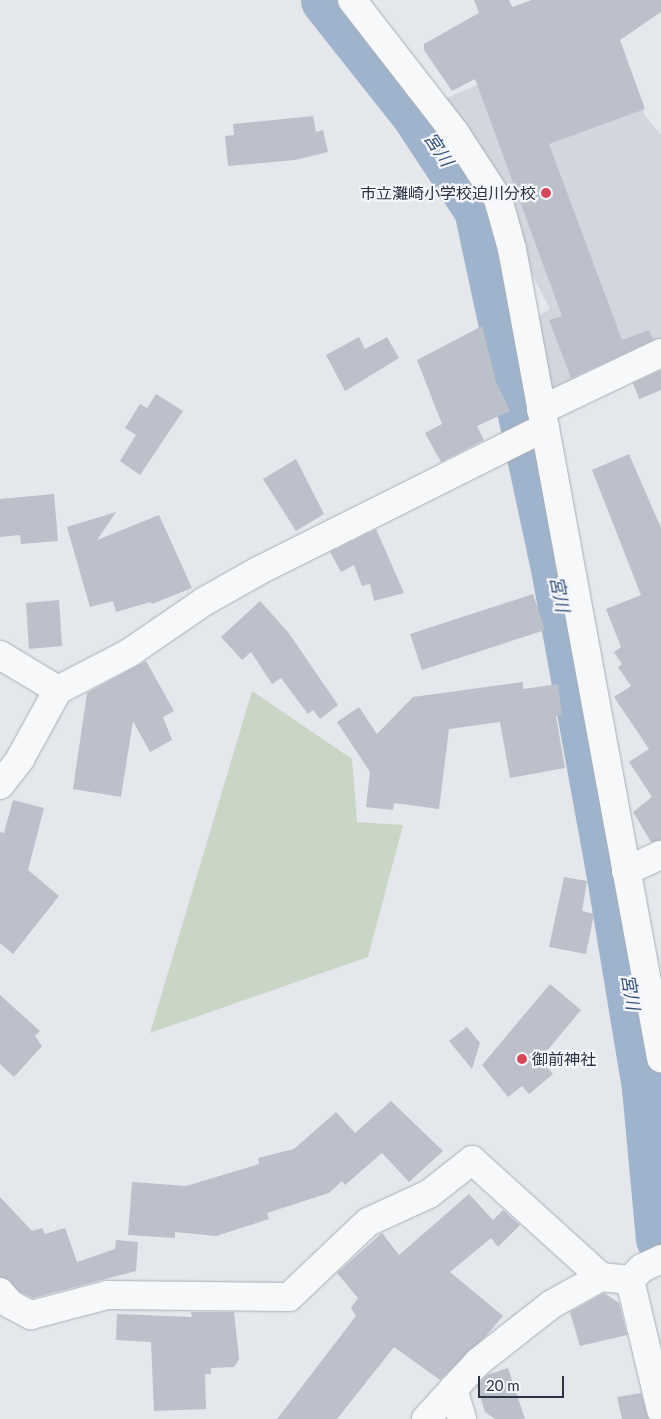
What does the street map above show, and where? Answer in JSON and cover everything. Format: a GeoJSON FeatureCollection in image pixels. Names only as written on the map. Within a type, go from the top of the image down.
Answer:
{"type":"FeatureCollection","features":[{"type":"Feature","properties":{"kind":"street"},"geometry":{"type":"LineString","coordinates":[[352,0],[455,133],[498,199],[512,249],[535,426],[626,872],[661,1058]]}},
{"type":"Feature","properties":{"kind":"street"},"geometry":{"type":"LineString","coordinates":[[0,785],[20,759],[58,690],[130,653],[205,601],[258,571],[535,426],[661,353]]}},
{"type":"Feature","properties":{"kind":"street"},"geometry":{"type":"LineString","coordinates":[[0,655],[58,690]]}},
{"type":"Feature","properties":{"kind":"street"},"geometry":{"type":"LineString","coordinates":[[626,872],[661,854]]}},
{"type":"Feature","properties":{"kind":"street"},"geometry":{"type":"LineString","coordinates":[[0,1292],[10,1304],[31,1315],[107,1295],[289,1297],[368,1222],[429,1194],[472,1160],[601,1277],[630,1280],[659,1260]]}},
{"type":"Feature","properties":{"kind":"street"},"geometry":{"type":"LineString","coordinates":[[426,1419],[478,1362],[528,1320],[601,1277]]}},
{"type":"Feature","properties":{"kind":"street"},"geometry":{"type":"LineString","coordinates":[[630,1280],[661,1410]]}},
{"type":"Feature","properties":{"kind":"street"},"geometry":{"type":"LineString","coordinates":[[452,1389],[462,1419]]}},
{"type":"Feature","properties":{"kind":"shaded area"},"geometry":{"type":"Polygon","coordinates":[[[531,0],[602,0],[645,116],[661,135],[661,342],[555,389],[548,383],[536,317],[550,309],[442,100],[537,59],[518,6],[531,0]]]}},
{"type":"Feature","properties":{"kind":"green space"},"geometry":{"type":"Polygon","coordinates":[[[252,691],[352,759],[357,822],[403,825],[368,957],[150,1033],[252,691]]]}},
{"type":"Feature","properties":{"kind":"building"},"geometry":{"type":"Polygon","coordinates":[[[474,0],[509,0],[512,7],[532,0],[661,0],[661,12],[620,40],[645,109],[549,144],[622,340],[649,330],[653,340],[571,378],[549,320],[562,316],[475,79],[452,91],[424,50],[424,44],[479,13],[474,0]]]}},
{"type":"Feature","properties":{"kind":"building"},"geometry":{"type":"Polygon","coordinates":[[[313,116],[316,132],[323,130],[328,152],[295,160],[228,166],[225,136],[234,135],[233,124],[313,116]]]}},
{"type":"Feature","properties":{"kind":"building"},"geometry":{"type":"Polygon","coordinates":[[[482,326],[496,382],[510,411],[477,426],[484,440],[441,462],[425,433],[442,424],[417,360],[482,326]]]}},
{"type":"Feature","properties":{"kind":"building"},"geometry":{"type":"Polygon","coordinates":[[[359,337],[365,349],[387,337],[399,358],[345,391],[326,355],[359,337]]]}},
{"type":"Feature","properties":{"kind":"building"},"geometry":{"type":"Polygon","coordinates":[[[661,370],[661,390],[639,399],[633,383],[661,370]]]}},
{"type":"Feature","properties":{"kind":"building"},"geometry":{"type":"Polygon","coordinates":[[[156,394],[183,411],[140,475],[120,461],[136,435],[125,428],[140,404],[147,408],[156,394]]]}},
{"type":"Feature","properties":{"kind":"building"},"geometry":{"type":"Polygon","coordinates":[[[629,454],[661,528],[661,840],[651,842],[633,812],[652,797],[629,762],[649,749],[614,697],[631,686],[618,667],[622,664],[614,652],[621,647],[606,609],[641,595],[592,470],[629,454]]]}},
{"type":"Feature","properties":{"kind":"building"},"geometry":{"type":"Polygon","coordinates":[[[296,459],[324,514],[296,531],[263,479],[296,459]]]}},
{"type":"Feature","properties":{"kind":"building"},"geometry":{"type":"Polygon","coordinates":[[[54,494],[58,541],[21,544],[20,535],[0,537],[0,499],[54,494]]]}},
{"type":"Feature","properties":{"kind":"building"},"geometry":{"type":"Polygon","coordinates":[[[116,512],[97,540],[159,515],[192,588],[152,604],[150,602],[116,612],[113,601],[90,607],[67,527],[116,512]]]}},
{"type":"Feature","properties":{"kind":"building"},"geometry":{"type":"Polygon","coordinates":[[[376,529],[404,593],[374,601],[370,584],[362,586],[354,565],[341,572],[330,552],[376,529]]]}},
{"type":"Feature","properties":{"kind":"building"},"geometry":{"type":"Polygon","coordinates":[[[533,594],[545,630],[422,670],[410,634],[533,594]]]}},
{"type":"Feature","properties":{"kind":"building"},"geometry":{"type":"Polygon","coordinates":[[[59,600],[62,646],[29,649],[26,603],[59,600]]]}},
{"type":"Feature","properties":{"kind":"building"},"geometry":{"type":"Polygon","coordinates":[[[260,601],[288,632],[338,705],[320,719],[313,710],[308,714],[281,678],[272,684],[251,652],[242,660],[221,637],[260,601]]]}},
{"type":"Feature","properties":{"kind":"building"},"geometry":{"type":"Polygon","coordinates":[[[146,661],[174,711],[163,717],[172,740],[150,752],[133,721],[121,797],[73,789],[87,693],[146,661]]]}},
{"type":"Feature","properties":{"kind":"building"},"geometry":{"type":"Polygon","coordinates":[[[523,682],[523,689],[558,684],[562,715],[556,716],[565,768],[510,778],[500,722],[449,729],[439,809],[394,803],[393,810],[366,807],[370,772],[337,722],[359,707],[377,734],[413,697],[523,682]]]}},
{"type":"Feature","properties":{"kind":"building"},"geometry":{"type":"Polygon","coordinates":[[[13,800],[44,808],[28,870],[59,896],[13,954],[0,943],[0,832],[4,833],[13,800]]]}},
{"type":"Feature","properties":{"kind":"building"},"geometry":{"type":"Polygon","coordinates":[[[564,877],[587,881],[582,911],[594,914],[586,954],[549,947],[564,877]]]}},
{"type":"Feature","properties":{"kind":"building"},"geometry":{"type":"Polygon","coordinates":[[[550,984],[581,1010],[546,1052],[550,1057],[543,1062],[553,1074],[529,1094],[522,1086],[508,1097],[482,1065],[550,984]]]}},
{"type":"Feature","properties":{"kind":"building"},"geometry":{"type":"Polygon","coordinates":[[[0,995],[40,1031],[35,1036],[42,1046],[14,1077],[0,1064],[0,995]]]}},
{"type":"Feature","properties":{"kind":"building"},"geometry":{"type":"Polygon","coordinates":[[[467,1027],[480,1043],[472,1069],[449,1041],[467,1027]]]}},
{"type":"Feature","properties":{"kind":"building"},"geometry":{"type":"Polygon","coordinates":[[[391,1101],[443,1151],[409,1182],[382,1153],[345,1185],[342,1181],[329,1193],[267,1213],[269,1219],[216,1236],[175,1232],[175,1238],[128,1235],[132,1182],[186,1186],[259,1164],[258,1158],[294,1149],[336,1112],[355,1133],[391,1101]]]}},
{"type":"Feature","properties":{"kind":"building"},"geometry":{"type":"Polygon","coordinates":[[[469,1194],[493,1220],[503,1210],[520,1225],[498,1247],[491,1238],[450,1272],[503,1316],[487,1335],[440,1380],[394,1347],[337,1419],[277,1419],[356,1316],[351,1308],[358,1298],[337,1273],[382,1233],[399,1255],[469,1194]]]}},
{"type":"Feature","properties":{"kind":"building"},"geometry":{"type":"Polygon","coordinates":[[[0,1197],[32,1231],[42,1228],[45,1234],[65,1228],[77,1262],[115,1249],[116,1240],[138,1242],[136,1271],[33,1298],[20,1292],[0,1277],[0,1197]]]}},
{"type":"Feature","properties":{"kind":"building"},"geometry":{"type":"Polygon","coordinates":[[[604,1293],[619,1303],[627,1335],[580,1346],[570,1312],[604,1293]]]}},
{"type":"Feature","properties":{"kind":"building"},"geometry":{"type":"Polygon","coordinates":[[[191,1312],[234,1312],[239,1359],[234,1367],[211,1368],[211,1374],[205,1374],[206,1409],[154,1411],[151,1342],[116,1340],[117,1314],[192,1317],[191,1312]]]}},
{"type":"Feature","properties":{"kind":"building"},"geometry":{"type":"Polygon","coordinates":[[[508,1368],[525,1419],[495,1419],[485,1412],[477,1386],[487,1375],[508,1368]]]}},
{"type":"Feature","properties":{"kind":"building"},"geometry":{"type":"Polygon","coordinates":[[[641,1393],[649,1419],[622,1419],[617,1397],[641,1393]]]}},
{"type":"Feature","properties":{"kind":"waterway","name":"宮川"},"geometry":{"type":"LineString","coordinates":[[326,0],[417,115],[479,209],[558,579],[614,888],[647,1088],[661,1238]]}},
{"type":"Feature","properties":{"kind":"place","name":"市立灘崎小学校迫川分校"},"geometry":{"type":"Point","coordinates":[546,193]}},
{"type":"Feature","properties":{"kind":"place","name":"御前神社"},"geometry":{"type":"Point","coordinates":[522,1059]}}]}
